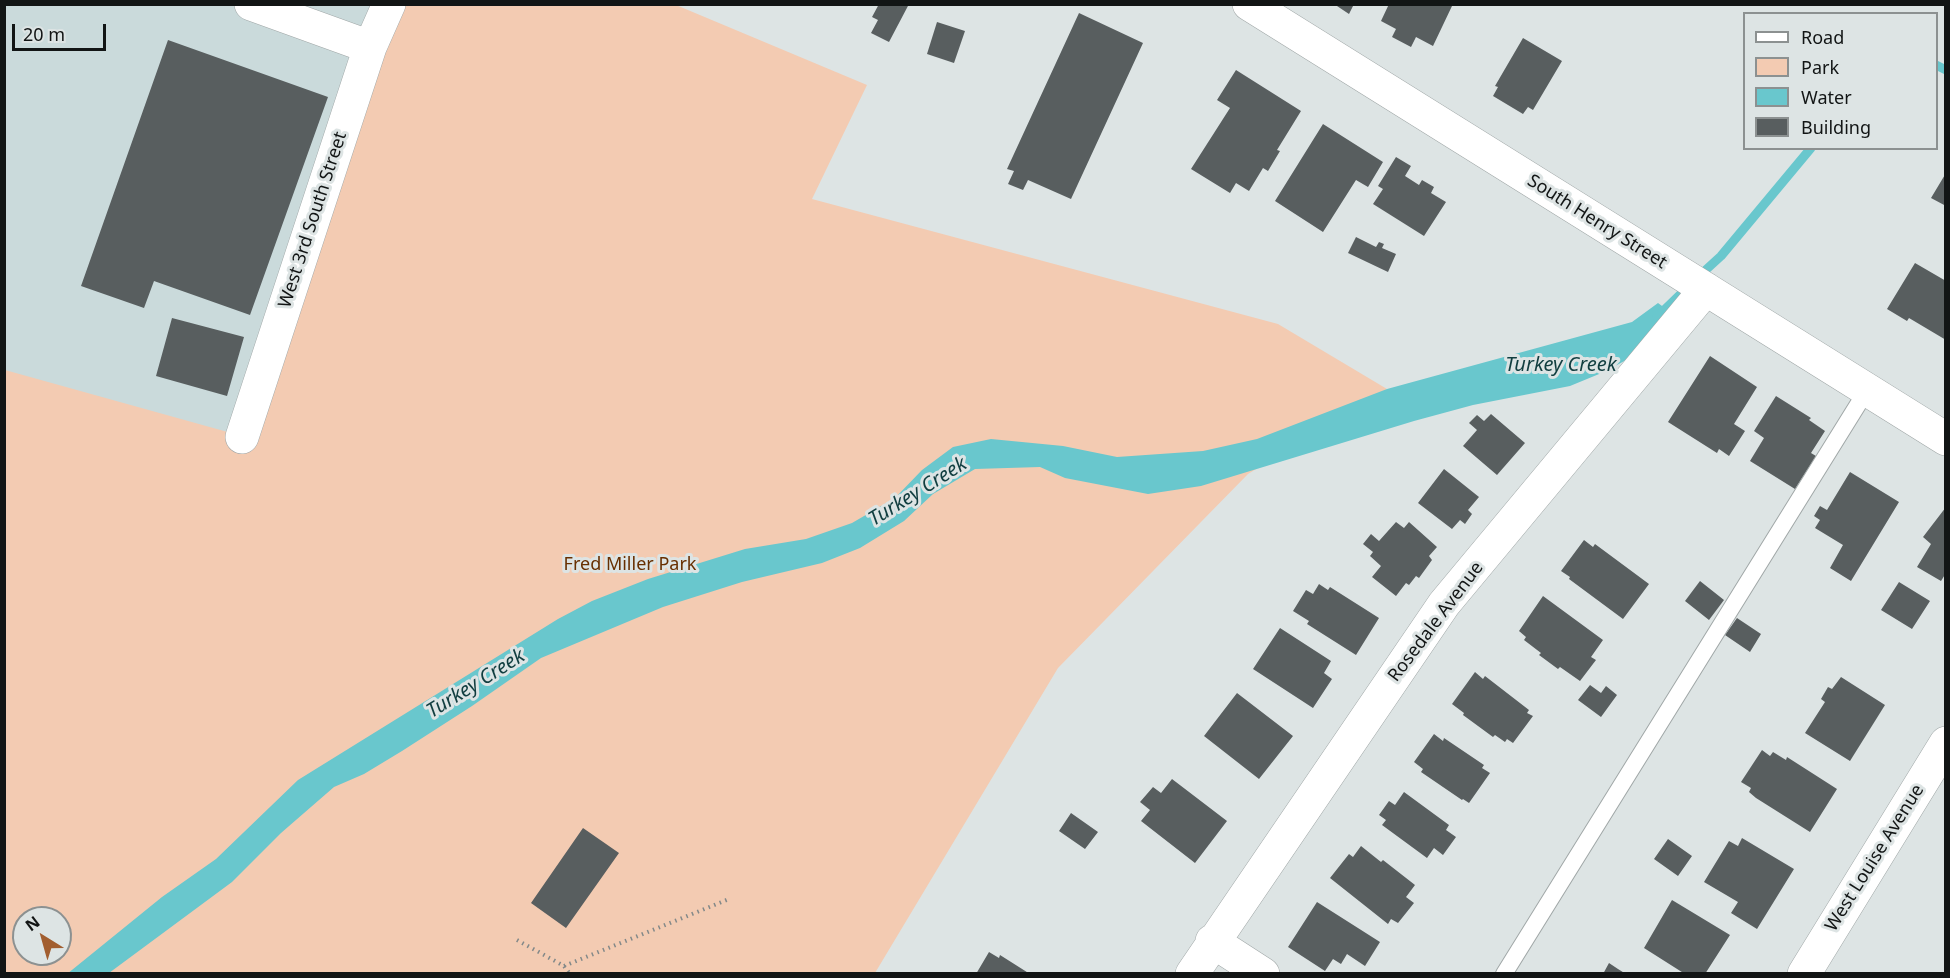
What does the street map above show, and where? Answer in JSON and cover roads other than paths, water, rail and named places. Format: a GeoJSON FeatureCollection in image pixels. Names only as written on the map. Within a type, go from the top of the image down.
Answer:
{"type":"FeatureCollection","features":[{"type":"Feature","properties":{"kind":"street"},"geometry":{"type":"LineString","coordinates":[[250,4],[370,47]]}},
{"type":"Feature","properties":{"kind":"street","name":"West 3rd South Street"},"geometry":{"type":"LineString","coordinates":[[242,437],[370,47],[388,4]]}},
{"type":"Feature","properties":{"kind":"street","name":"South Henry Street"},"geometry":{"type":"LineString","coordinates":[[1249,4],[1946,440]]}},
{"type":"Feature","properties":{"kind":"street","name":"Rosedale Avenue"},"geometry":{"type":"LineString","coordinates":[[1192,974],[1212,941],[1444,604],[1706,290]]}},
{"type":"Feature","properties":{"kind":"street","name":"West Louise Avenue"},"geometry":{"type":"LineString","coordinates":[[1804,974],[1946,743]]}},
{"type":"Feature","properties":{"kind":"street"},"geometry":{"type":"LineString","coordinates":[[1212,941],[1263,974]]}},
{"type":"Feature","properties":{"kind":"lane"},"geometry":{"type":"LineString","coordinates":[[1504,974],[1867,390]]}},
{"type":"Feature","properties":{"kind":"water","name":"Turkey Creek"},"geometry":{"type":"Polygon","coordinates":[[[1658,303],[1673,314],[1641,352],[1604,372],[1570,386],[1473,405],[1201,486],[1148,494],[1065,478],[1040,467],[975,469],[933,494],[904,521],[860,548],[822,563],[742,582],[663,607],[541,658],[402,751],[364,774],[334,787],[281,833],[232,882],[109,973],[67,974],[162,897],[216,859],[298,780],[558,619],[592,601],[648,579],[745,549],[806,539],[852,523],[895,498],[922,470],[953,447],[991,439],[1063,446],[1117,457],[1203,451],[1257,439],[1387,389],[1632,322],[1658,303]]]}},
{"type":"Feature","properties":{"kind":"waterway","name":"Turkey Creek"},"geometry":{"type":"LineString","coordinates":[[1938,66],[1946,70]]}},
{"type":"Feature","properties":{"kind":"waterway","name":"Turkey Creek"},"geometry":{"type":"LineString","coordinates":[[1698,277],[1721,256],[1809,150]]}},
{"type":"Feature","properties":{"kind":"waterway","name":"Turkey Creek"},"geometry":{"type":"LineString","coordinates":[[1657,317],[1688,287]]}},
{"type":"Feature","properties":{"kind":"park label","name":"Fred Miller Park"},"geometry":{"type":"Point","coordinates":[630,565]}}]}
